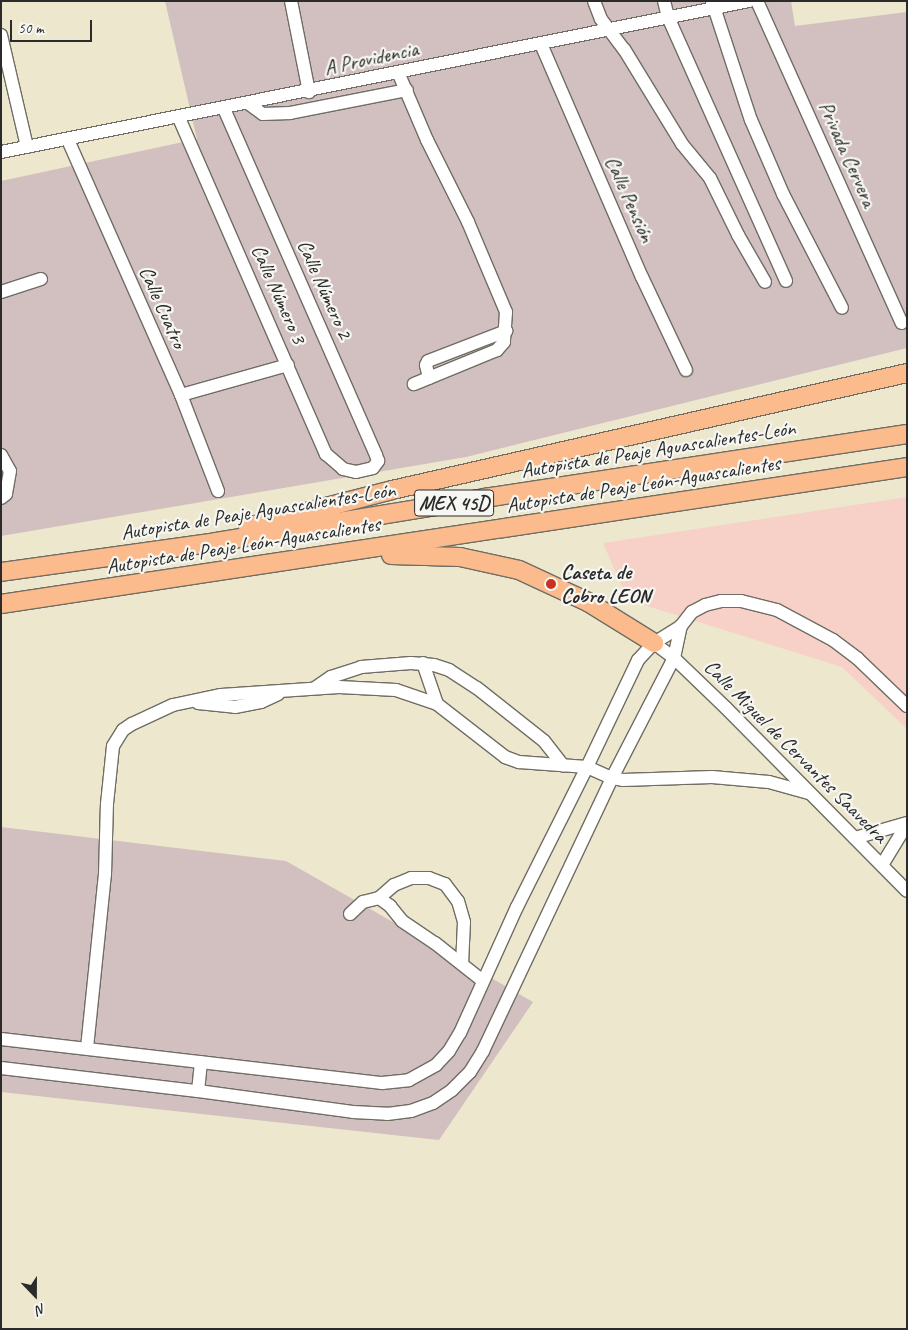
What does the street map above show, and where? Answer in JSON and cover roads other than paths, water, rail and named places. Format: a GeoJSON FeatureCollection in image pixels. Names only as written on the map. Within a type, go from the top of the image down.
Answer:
{"type":"FeatureCollection","features":[{"type":"Feature","properties":{"kind":"highway"},"geometry":{"type":"LineString","coordinates":[[216,542],[229,533],[247,527],[350,500],[907,373]]}},
{"type":"Feature","properties":{"kind":"highway","name":"Autopista de Peaje Aguascalientes-León"},"geometry":{"type":"LineString","coordinates":[[1,572],[216,542],[484,498],[907,434]]}},
{"type":"Feature","properties":{"kind":"highway","name":"Autopista de Peaje León-Aguascalientes"},"geometry":{"type":"LineString","coordinates":[[5,604],[907,467]]}},
{"type":"Feature","properties":{"kind":"highway"},"geometry":{"type":"LineString","coordinates":[[5,604],[68,603],[399,554],[440,555],[519,570],[588,602],[654,642]]}},
{"type":"Feature","properties":{"kind":"street"},"geometry":{"type":"LineString","coordinates":[[291,1],[309,92]]}},
{"type":"Feature","properties":{"kind":"street"},"geometry":{"type":"LineString","coordinates":[[594,1],[598,14],[626,54],[682,144],[710,178],[765,282]]}},
{"type":"Feature","properties":{"kind":"street"},"geometry":{"type":"LineString","coordinates":[[664,1],[668,17],[786,281]]}},
{"type":"Feature","properties":{"kind":"street","name":"A Providencia"},"geometry":{"type":"LineString","coordinates":[[1,152],[309,92],[398,72],[541,44],[668,17],[713,4],[749,1]]}},
{"type":"Feature","properties":{"kind":"street","name":"Privada Cervera"},"geometry":{"type":"LineString","coordinates":[[757,1],[902,323]]}},
{"type":"Feature","properties":{"kind":"street"},"geometry":{"type":"LineString","coordinates":[[713,4],[751,120],[783,194],[842,308]]}},
{"type":"Feature","properties":{"kind":"street"},"geometry":{"type":"LineString","coordinates":[[1,35],[27,147]]}},
{"type":"Feature","properties":{"kind":"street","name":"Calle Pensión"},"geometry":{"type":"LineString","coordinates":[[541,44],[642,277],[686,370]]}},
{"type":"Feature","properties":{"kind":"street"},"geometry":{"type":"LineString","coordinates":[[398,72],[427,140],[468,222],[506,312],[504,342],[498,350],[414,384]]}},
{"type":"Feature","properties":{"kind":"street"},"geometry":{"type":"LineString","coordinates":[[249,104],[263,114],[290,113],[407,90]]}},
{"type":"Feature","properties":{"kind":"street","name":"Calle Número 2"},"geometry":{"type":"LineString","coordinates":[[224,109],[376,455],[378,461],[373,468],[356,472]]}},
{"type":"Feature","properties":{"kind":"street","name":"Calle Número 3"},"geometry":{"type":"LineString","coordinates":[[179,118],[326,454],[337,466],[356,472]]}},
{"type":"Feature","properties":{"kind":"street","name":"Calle Cuatro"},"geometry":{"type":"LineString","coordinates":[[68,140],[180,395],[218,491]]}},
{"type":"Feature","properties":{"kind":"street"},"geometry":{"type":"LineString","coordinates":[[1,292],[41,280]]}},
{"type":"Feature","properties":{"kind":"street"},"geometry":{"type":"LineString","coordinates":[[180,395],[288,365]]}},
{"type":"Feature","properties":{"kind":"street"},"geometry":{"type":"LineString","coordinates":[[1,455],[10,472],[6,494],[1,498]]}},
{"type":"Feature","properties":{"kind":"street"},"geometry":{"type":"LineString","coordinates":[[1,1039],[382,1083],[409,1080],[436,1065],[450,1051],[470,1013],[517,907],[588,767],[638,660],[654,642],[681,626],[692,612],[705,605],[721,601],[741,601],[777,610],[833,640],[858,658],[907,706]]}},
{"type":"Feature","properties":{"kind":"street"},"geometry":{"type":"LineString","coordinates":[[1,1068],[198,1091],[353,1112],[387,1114],[411,1111],[433,1103],[452,1090],[470,1072],[483,1050],[612,778],[674,658],[681,626]]}},
{"type":"Feature","properties":{"kind":"street","name":"Calle Miguel de Cervantes Saavedra"},"geometry":{"type":"LineString","coordinates":[[654,642],[674,658],[907,890]]}},
{"type":"Feature","properties":{"kind":"street"},"geometry":{"type":"LineString","coordinates":[[314,689],[331,677],[353,668],[377,664],[424,663],[449,670],[477,688],[544,741],[563,765]]}},
{"type":"Feature","properties":{"kind":"street"},"geometry":{"type":"LineString","coordinates":[[424,663],[437,704]]}},
{"type":"Feature","properties":{"kind":"street"},"geometry":{"type":"LineString","coordinates":[[87,1048],[105,874],[107,804],[113,746],[123,730],[152,713],[221,695],[362,686],[396,690],[437,704],[512,760],[588,767],[612,778],[634,781],[712,777],[769,782],[809,793]]}},
{"type":"Feature","properties":{"kind":"street"},"geometry":{"type":"LineString","coordinates":[[855,838],[907,823]]}},
{"type":"Feature","properties":{"kind":"street"},"geometry":{"type":"LineString","coordinates":[[882,865],[907,823]]}},
{"type":"Feature","properties":{"kind":"street"},"geometry":{"type":"LineString","coordinates":[[350,914],[363,902],[379,898],[394,885],[411,878],[429,878],[445,884],[458,901],[464,922],[462,964]]}},
{"type":"Feature","properties":{"kind":"street"},"geometry":{"type":"LineString","coordinates":[[379,898],[390,906],[402,921],[483,980]]}},
{"type":"Feature","properties":{"kind":"street"},"geometry":{"type":"LineString","coordinates":[[198,1091],[201,1062]]}},
{"type":"Feature","properties":{"kind":"place","name":"Caseta de Cobro LEON"},"geometry":{"type":"Point","coordinates":[551,584]}}]}
